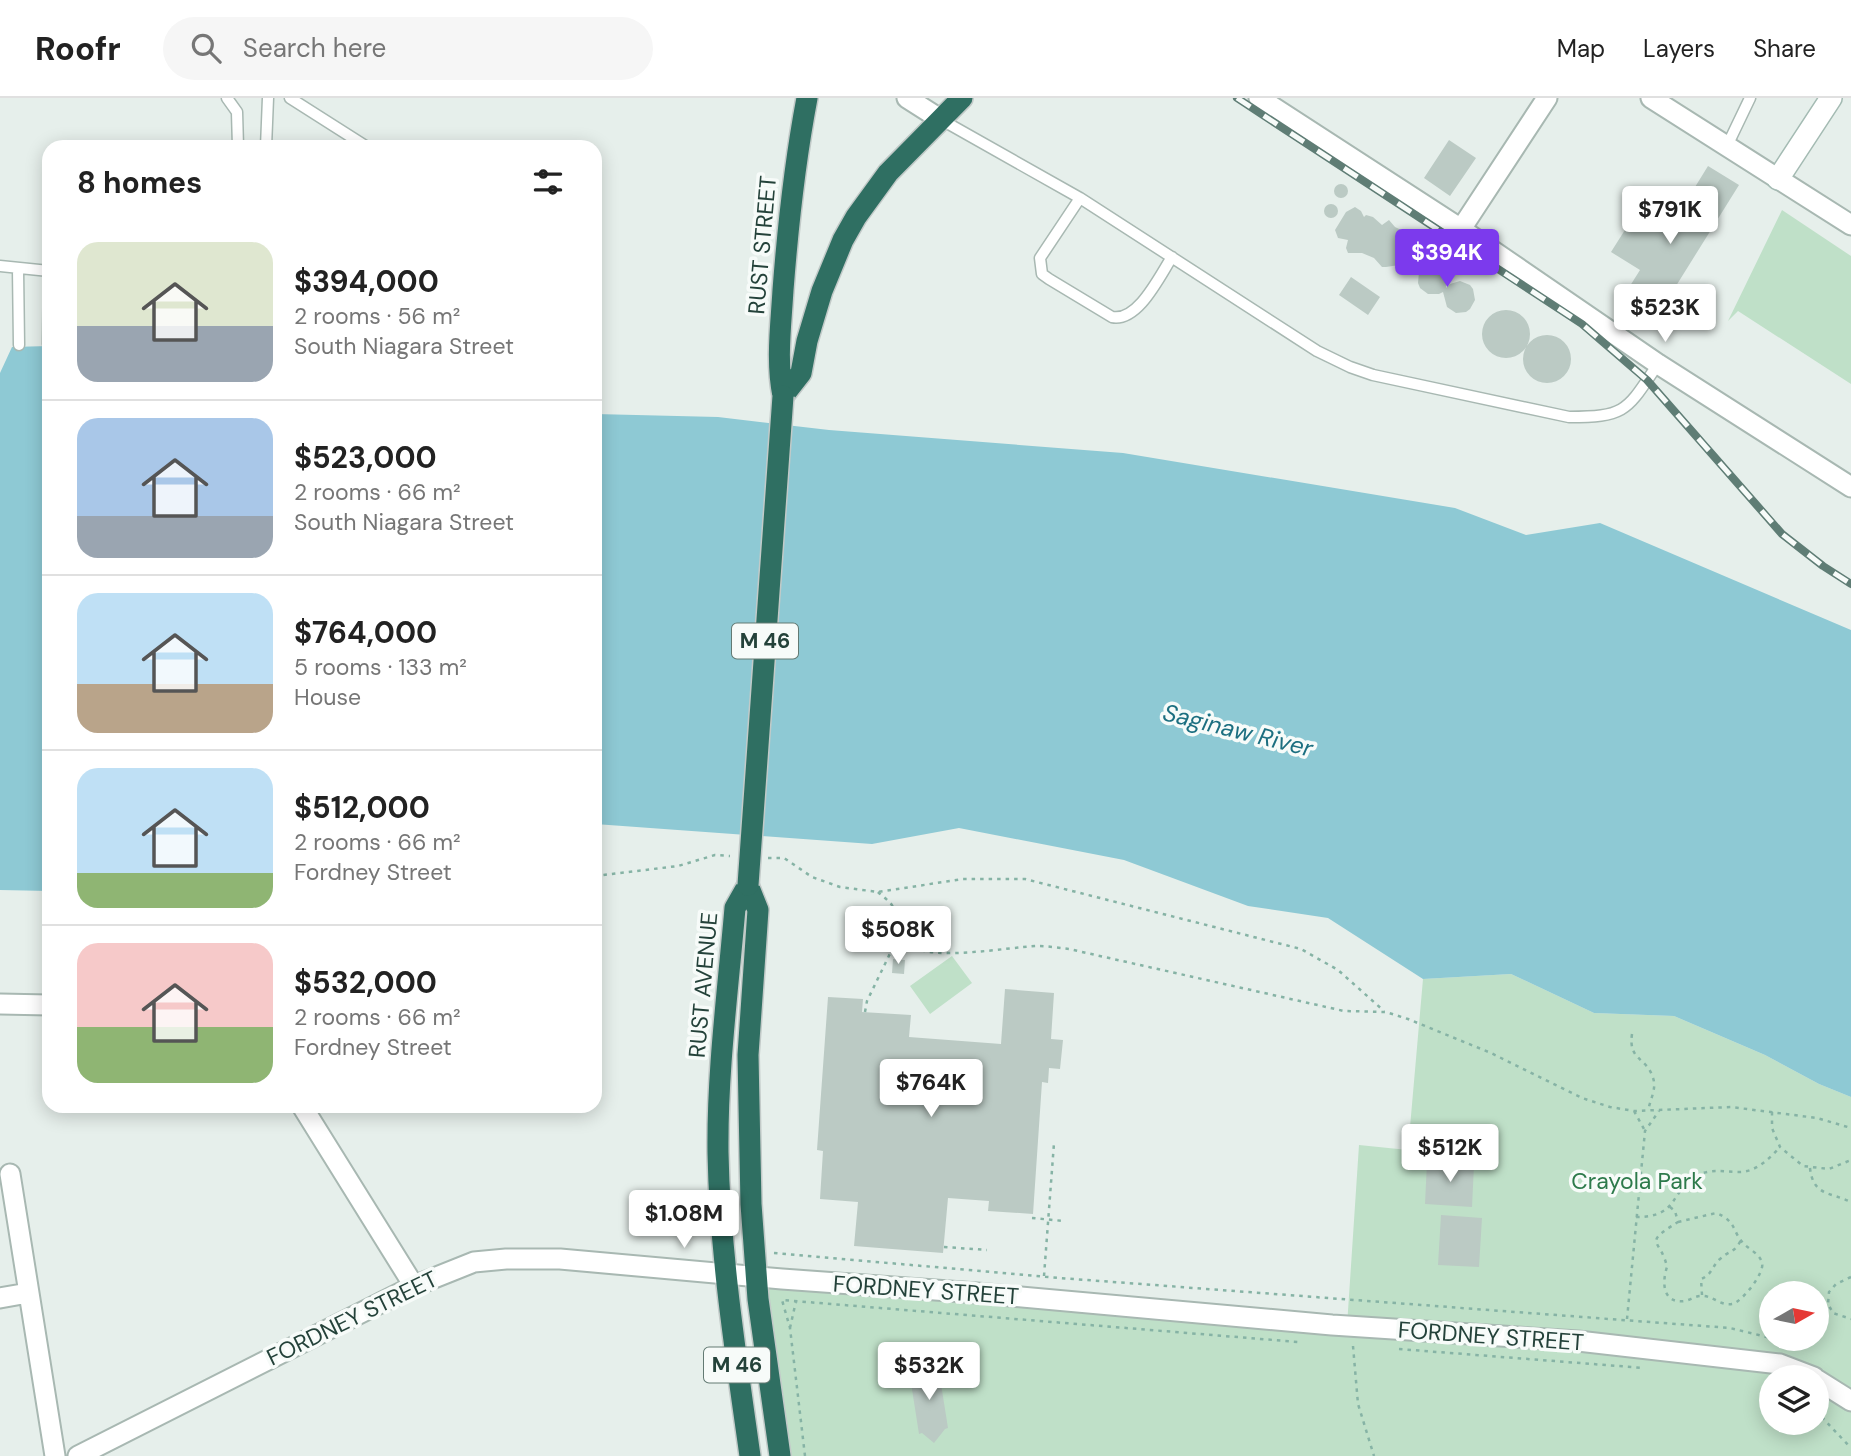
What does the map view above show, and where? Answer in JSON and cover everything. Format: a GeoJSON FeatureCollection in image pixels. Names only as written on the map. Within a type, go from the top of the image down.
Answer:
{"type":"FeatureCollection","features":[{"type":"Feature","properties":{"kind":"highway","name":"RUST STREET"},"geometry":{"type":"LineString","coordinates":[[783,396],[778,371],[785,258],[807,98]]}},
{"type":"Feature","properties":{"kind":"highway","name":"M 46"},"geometry":{"type":"LineString","coordinates":[[748,885],[783,396],[801,373],[813,318],[843,240],[871,195],[962,98]]}},
{"type":"Feature","properties":{"kind":"highway","name":"RUST AVENUE"},"geometry":{"type":"LineString","coordinates":[[748,885],[735,908],[719,1100],[720,1192],[726,1273],[750,1456]]}},
{"type":"Feature","properties":{"kind":"highway","name":"RUST AVENUE"},"geometry":{"type":"LineString","coordinates":[[748,885],[758,910],[747,1091],[751,1204],[757,1276],[780,1456]]}},
{"type":"Feature","properties":{"kind":"street"},"geometry":{"type":"LineString","coordinates":[[907,98],[940,119]]}},
{"type":"Feature","properties":{"kind":"street"},"geometry":{"type":"LineString","coordinates":[[1461,229],[1547,98]]}},
{"type":"Feature","properties":{"kind":"street"},"geometry":{"type":"LineString","coordinates":[[1651,98],[1851,225]]}},
{"type":"Feature","properties":{"kind":"street"},"geometry":{"type":"LineString","coordinates":[[1778,179],[1831,98]]}},
{"type":"Feature","properties":{"kind":"street"},"geometry":{"type":"LineString","coordinates":[[1261,99],[1461,229],[1658,364],[1851,487]]}},
{"type":"Feature","properties":{"kind":"street"},"geometry":{"type":"LineString","coordinates":[[0,1004],[42,1005]]}},
{"type":"Feature","properties":{"kind":"street"},"geometry":{"type":"LineString","coordinates":[[306,1113],[414,1286]]}},
{"type":"Feature","properties":{"kind":"street"},"geometry":{"type":"LineString","coordinates":[[10,1174],[55,1456]]}},
{"type":"Feature","properties":{"kind":"street","name":"FORDNEY STREET"},"geometry":{"type":"LineString","coordinates":[[78,1456],[414,1286],[474,1262],[506,1259],[560,1259],[1332,1325],[1591,1342],[1782,1365]]}},
{"type":"Feature","properties":{"kind":"street"},"geometry":{"type":"LineString","coordinates":[[0,1298],[28,1293]]}},
{"type":"Feature","properties":{"kind":"street","name":"FORDNEY STREET"},"geometry":{"type":"LineString","coordinates":[[1829,1387],[1851,1401]]}},
{"type":"Feature","properties":{"kind":"lane"},"geometry":{"type":"LineString","coordinates":[[226,98],[237,112],[238,140]]}},
{"type":"Feature","properties":{"kind":"lane"},"geometry":{"type":"LineString","coordinates":[[266,140],[268,98]]}},
{"type":"Feature","properties":{"kind":"lane"},"geometry":{"type":"LineString","coordinates":[[290,98],[356,140]]}},
{"type":"Feature","properties":{"kind":"lane"},"geometry":{"type":"LineString","coordinates":[[1727,146],[1750,98]]}},
{"type":"Feature","properties":{"kind":"lane"},"geometry":{"type":"LineString","coordinates":[[940,119],[1080,198],[1317,351],[1373,375],[1569,417],[1600,417],[1616,414],[1630,404],[1658,364]]}},
{"type":"Feature","properties":{"kind":"lane"},"geometry":{"type":"LineString","coordinates":[[1080,198],[1040,258],[1042,274],[1049,279],[1112,317],[1120,318],[1137,309],[1172,257]]}},
{"type":"Feature","properties":{"kind":"lane"},"geometry":{"type":"LineString","coordinates":[[0,266],[42,271]]}},
{"type":"Feature","properties":{"kind":"lane"},"geometry":{"type":"LineString","coordinates":[[19,269],[19,345]]}},
{"type":"Feature","properties":{"kind":"path"},"geometry":{"type":"LineString","coordinates":[[602,875],[678,866],[715,855],[729,856]]}},
{"type":"Feature","properties":{"kind":"path"},"geometry":{"type":"LineString","coordinates":[[757,857],[784,859],[812,877],[840,887],[878,892],[963,879],[1025,879],[1301,949],[1338,970],[1386,1012]]}},
{"type":"Feature","properties":{"kind":"path"},"geometry":{"type":"LineString","coordinates":[[865,1012],[867,1002],[900,933],[899,920],[892,904],[878,892]]}},
{"type":"Feature","properties":{"kind":"path"},"geometry":{"type":"LineString","coordinates":[[900,933],[911,947],[924,951],[944,953],[1039,946],[1069,949],[1344,1011],[1386,1012],[1491,1053],[1582,1098],[1634,1111],[1731,1107],[1817,1118],[1851,1128]]}},
{"type":"Feature","properties":{"kind":"path"},"geometry":{"type":"LineString","coordinates":[[1632,1034],[1631,1045],[1636,1058],[1646,1065],[1653,1075],[1655,1087],[1648,1111]]}},
{"type":"Feature","properties":{"kind":"path"},"geometry":{"type":"LineString","coordinates":[[1627,1320],[1645,1130],[1661,1110]]}},
{"type":"Feature","properties":{"kind":"path"},"geometry":{"type":"LineString","coordinates":[[1634,1111],[1645,1130]]}},
{"type":"Feature","properties":{"kind":"path"},"geometry":{"type":"LineString","coordinates":[[1772,1112],[1772,1128],[1780,1147],[1803,1166],[1829,1169],[1851,1160]]}},
{"type":"Feature","properties":{"kind":"path"},"geometry":{"type":"LineString","coordinates":[[1044,1276],[1054,1143]]}},
{"type":"Feature","properties":{"kind":"path"},"geometry":{"type":"LineString","coordinates":[[1636,1217],[1653,1217],[1670,1207],[1694,1177],[1709,1171],[1752,1170],[1766,1162],[1780,1147]]}},
{"type":"Feature","properties":{"kind":"path"},"geometry":{"type":"LineString","coordinates":[[1810,1168],[1815,1186],[1823,1192],[1851,1202]]}},
{"type":"Feature","properties":{"kind":"path"},"geometry":{"type":"LineString","coordinates":[[1670,1207],[1675,1211],[1678,1222]]}},
{"type":"Feature","properties":{"kind":"path"},"geometry":{"type":"LineString","coordinates":[[1716,1213],[1734,1224],[1741,1240],[1763,1264],[1761,1274],[1741,1300],[1723,1304],[1702,1296],[1678,1300],[1663,1288],[1662,1280],[1667,1267],[1656,1247],[1656,1241],[1662,1232],[1678,1222],[1716,1213]]}},
{"type":"Feature","properties":{"kind":"path"},"geometry":{"type":"LineString","coordinates":[[1032,1219],[1065,1221]]}},
{"type":"Feature","properties":{"kind":"path"},"geometry":{"type":"LineString","coordinates":[[1702,1296],[1701,1279],[1708,1276],[1721,1257],[1735,1250],[1741,1240]]}},
{"type":"Feature","properties":{"kind":"path"},"geometry":{"type":"LineString","coordinates":[[944,1247],[987,1250]]}},
{"type":"Feature","properties":{"kind":"path"},"geometry":{"type":"LineString","coordinates":[[768,1253],[1730,1328],[1759,1335]]}},
{"type":"Feature","properties":{"kind":"path"},"geometry":{"type":"LineString","coordinates":[[1851,1277],[1836,1284],[1829,1292],[1828,1304],[1833,1313],[1851,1319]]}},
{"type":"Feature","properties":{"kind":"path"},"geometry":{"type":"LineString","coordinates":[[782,1300],[790,1328],[805,1456]]}},
{"type":"Feature","properties":{"kind":"path"},"geometry":{"type":"LineString","coordinates":[[790,1328],[796,1301]]}},
{"type":"Feature","properties":{"kind":"path"},"geometry":{"type":"LineString","coordinates":[[1353,1346],[1358,1404],[1374,1456]]}},
{"type":"Feature","properties":{"kind":"path"},"geometry":{"type":"LineString","coordinates":[[1829,1425],[1851,1448]]}},
{"type":"Feature","properties":{"kind":"green space"},"geometry":{"type":"Polygon","coordinates":[[[1782,210],[1851,256],[1851,384],[1738,311],[1728,321],[1782,210]]]}},
{"type":"Feature","properties":{"kind":"green space"},"geometry":{"type":"Polygon","coordinates":[[[952,956],[972,983],[930,1014],[910,986],[952,956]]]}},
{"type":"Feature","properties":{"kind":"green space","name":"Crayola Park"},"geometry":{"type":"Polygon","coordinates":[[[1511,974],[1594,1013],[1674,1016],[1765,1055],[1819,1084],[1851,1097],[1851,1456],[780,1456],[756,1276],[1347,1326],[1359,1145],[1408,1150],[1423,979],[1511,974]]]}},
{"type":"Feature","properties":{"kind":"water"},"geometry":{"type":"Polygon","coordinates":[[[42,346],[42,891],[0,890],[0,373],[12,347],[42,346]]]}},
{"type":"Feature","properties":{"kind":"water","name":"Saginaw River"},"geometry":{"type":"Polygon","coordinates":[[[602,414],[718,417],[829,430],[1123,453],[1455,508],[1526,535],[1600,523],[1851,630],[1851,1097],[1819,1084],[1765,1055],[1674,1016],[1594,1013],[1511,974],[1423,979],[1328,918],[1248,906],[1124,860],[959,828],[872,844],[602,825],[602,414]]]}},
{"type":"Feature","properties":{"kind":"building"},"geometry":{"type":"Polygon","coordinates":[[[1449,140],[1476,158],[1450,196],[1424,178],[1449,140]]]}},
{"type":"Feature","properties":{"kind":"building"},"geometry":{"type":"Polygon","coordinates":[[[1708,166],[1739,185],[1651,326],[1618,305],[1640,270],[1611,252],[1635,214],[1666,234],[1708,166]]]}},
{"type":"Feature","properties":{"kind":"building"},"geometry":{"type":"Polygon","coordinates":[[[1338,184],[1344,184],[1348,191],[1344,198],[1338,198],[1334,194],[1334,188],[1338,184]]]}},
{"type":"Feature","properties":{"kind":"building"},"geometry":{"type":"Polygon","coordinates":[[[1328,204],[1334,204],[1338,211],[1334,218],[1328,218],[1324,214],[1324,208],[1328,204]]]}},
{"type":"Feature","properties":{"kind":"building"},"geometry":{"type":"Polygon","coordinates":[[[1355,207],[1364,217],[1373,217],[1382,225],[1389,220],[1395,227],[1416,237],[1419,240],[1418,246],[1411,250],[1411,260],[1406,264],[1382,267],[1374,258],[1362,253],[1348,253],[1348,240],[1338,238],[1335,230],[1346,212],[1355,207]]]}},
{"type":"Feature","properties":{"kind":"building"},"geometry":{"type":"Polygon","coordinates":[[[1431,264],[1441,266],[1448,273],[1446,288],[1460,281],[1470,285],[1475,300],[1470,309],[1456,313],[1447,307],[1443,292],[1428,294],[1420,288],[1419,272],[1431,264]]]}},
{"type":"Feature","properties":{"kind":"building"},"geometry":{"type":"Polygon","coordinates":[[[1351,277],[1380,297],[1368,315],[1339,295],[1351,277]]]}},
{"type":"Feature","properties":{"kind":"building"},"geometry":{"type":"Polygon","coordinates":[[[1506,310],[1523,317],[1530,334],[1523,351],[1506,358],[1489,351],[1482,334],[1489,317],[1506,310]]]}},
{"type":"Feature","properties":{"kind":"building"},"geometry":{"type":"Polygon","coordinates":[[[1547,335],[1564,342],[1571,359],[1564,376],[1547,383],[1530,376],[1523,359],[1530,342],[1547,335]]]}},
{"type":"Feature","properties":{"kind":"building"},"geometry":{"type":"Polygon","coordinates":[[[893,959],[905,960],[904,974],[892,973],[893,959]]]}},
{"type":"Feature","properties":{"kind":"building"},"geometry":{"type":"Polygon","coordinates":[[[1005,989],[1054,993],[1051,1039],[1063,1040],[1060,1069],[1049,1068],[1048,1083],[1042,1082],[1033,1214],[988,1211],[989,1201],[948,1198],[943,1253],[854,1246],[858,1202],[820,1199],[823,1151],[817,1150],[828,997],[863,999],[862,1012],[911,1015],[909,1037],[1001,1044],[1005,989]]]}},
{"type":"Feature","properties":{"kind":"building"},"geometry":{"type":"Polygon","coordinates":[[[1427,1162],[1474,1165],[1472,1207],[1425,1204],[1427,1162]]]}},
{"type":"Feature","properties":{"kind":"building"},"geometry":{"type":"Polygon","coordinates":[[[1441,1215],[1482,1218],[1479,1267],[1438,1265],[1441,1215]]]}},
{"type":"Feature","properties":{"kind":"building"},"geometry":{"type":"Polygon","coordinates":[[[938,1365],[948,1428],[934,1443],[922,1433],[919,1434],[909,1370],[938,1365]]]}},
{"type":"Feature","properties":{"kind":"railway"},"geometry":{"type":"LineString","coordinates":[[1237,98],[1582,324],[1647,380],[1782,534],[1851,584]]}}]}
